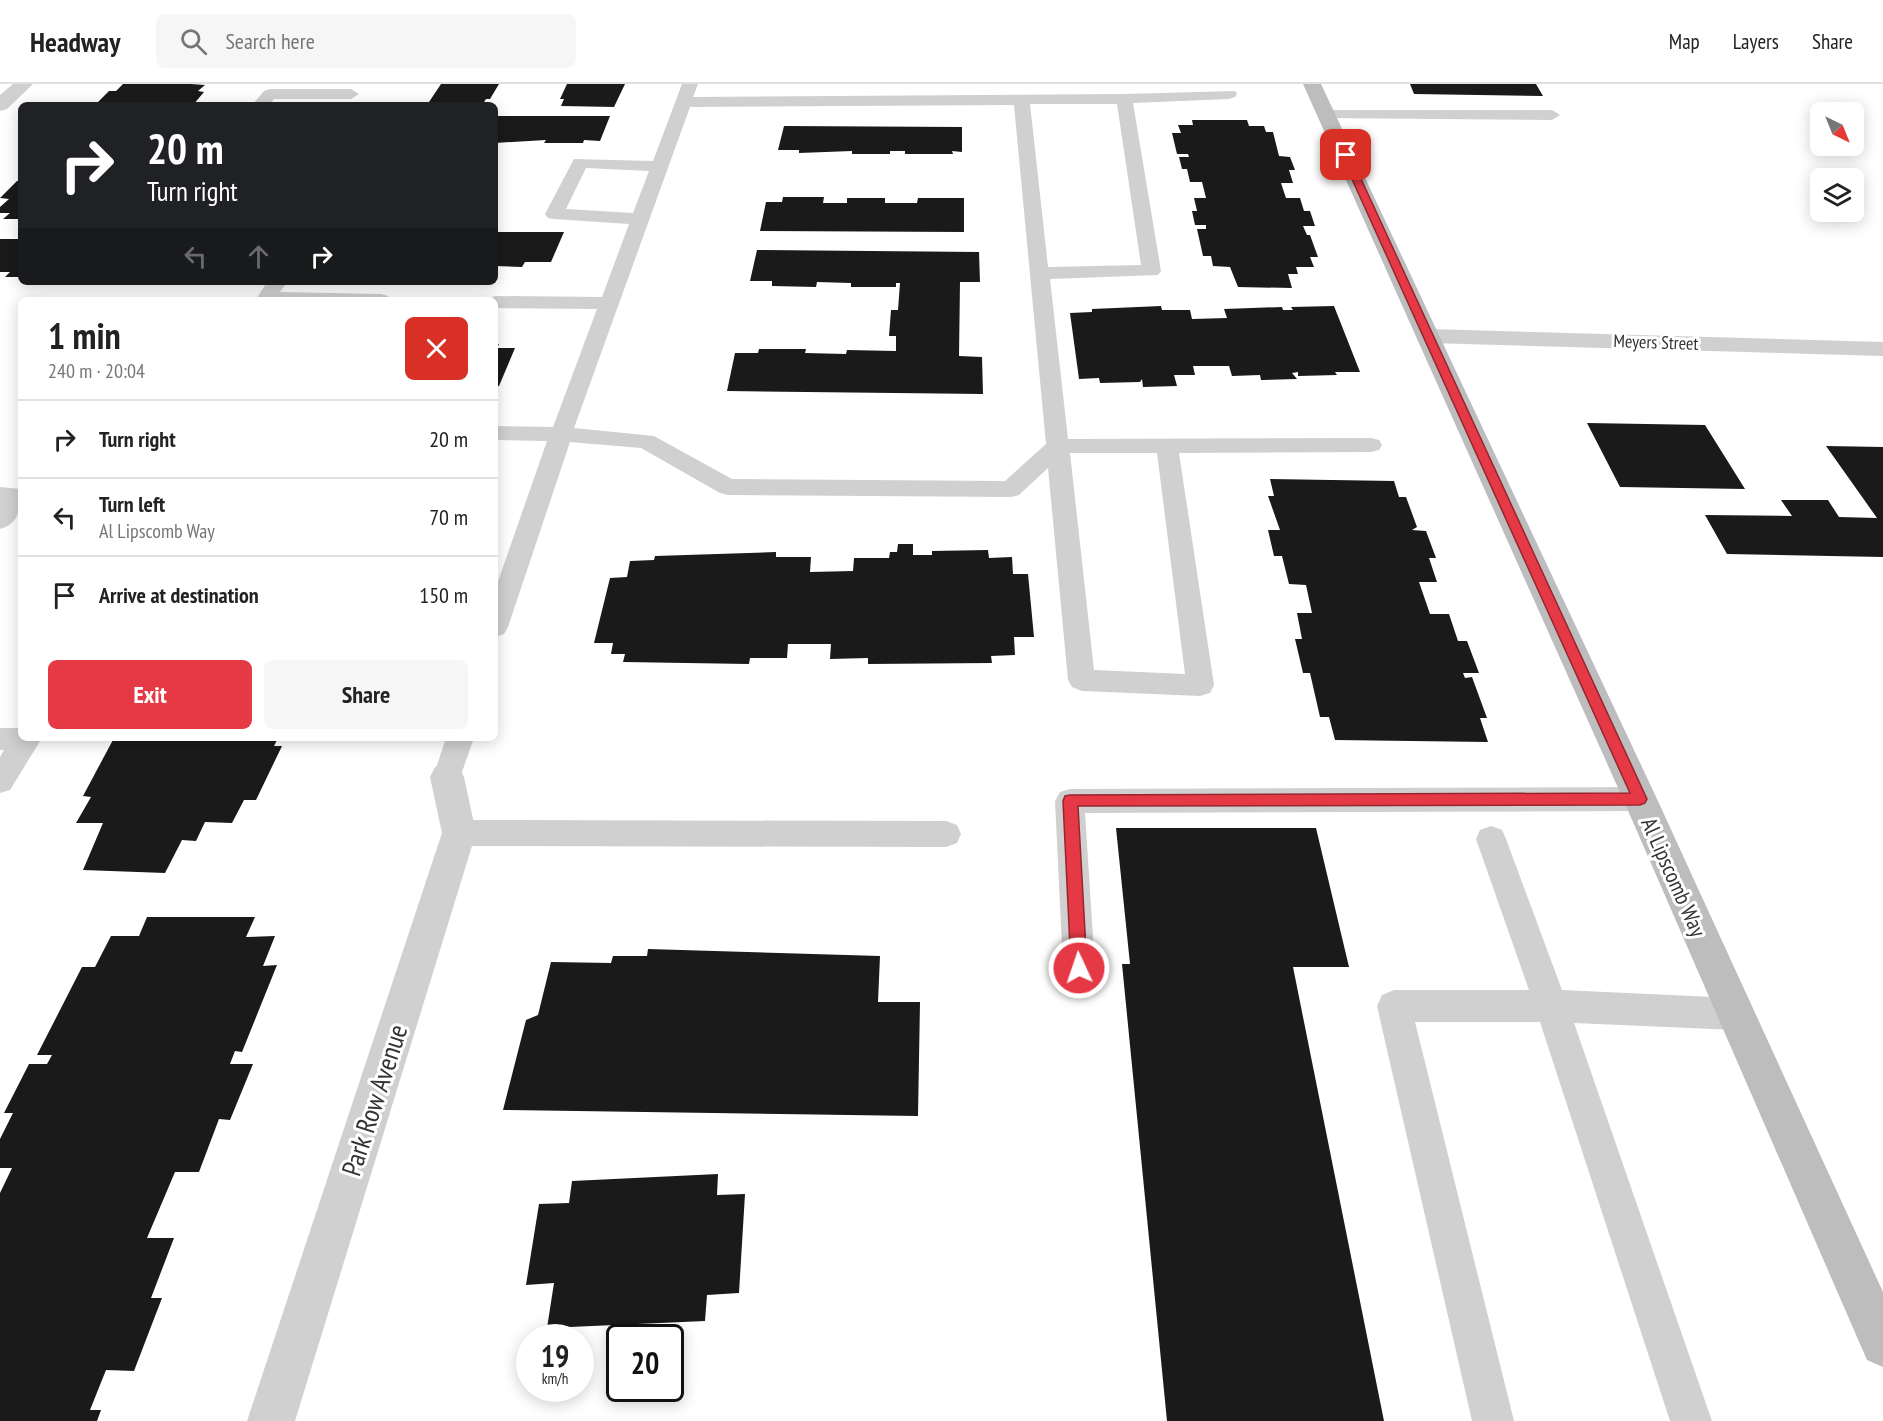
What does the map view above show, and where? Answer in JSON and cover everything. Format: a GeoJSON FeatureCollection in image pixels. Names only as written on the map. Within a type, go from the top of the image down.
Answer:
{"type":"FeatureCollection","features":[{"type":"Feature","properties":{"kind":"street"},"geometry":{"type":"LineString","coordinates":[[0,105],[24,84]]}},
{"type":"Feature","properties":{"kind":"street","name":"Al Lipscomb Way"},"geometry":{"type":"LineString","coordinates":[[1312,84],[1640,799],[1883,1344]]}},
{"type":"Feature","properties":{"kind":"street","name":"Meyers Street"},"geometry":{"type":"LineString","coordinates":[[1429,336],[1883,349]]}},
{"type":"Feature","properties":{"kind":"street","name":"Park Row Avenue"},"geometry":{"type":"LineString","coordinates":[[271,1421],[459,833],[447,777]]}},
{"type":"Feature","properties":{"kind":"lane"},"geometry":{"type":"LineString","coordinates":[[791,101],[795,84]]}},
{"type":"Feature","properties":{"kind":"lane"},"geometry":{"type":"LineString","coordinates":[[498,618],[561,434],[686,93],[791,101],[1124,99],[1229,94]]}},
{"type":"Feature","properties":{"kind":"lane"},"geometry":{"type":"LineString","coordinates":[[263,102],[270,94],[351,94]]}},
{"type":"Feature","properties":{"kind":"lane"},"geometry":{"type":"LineString","coordinates":[[1021,99],[1082,680],[1200,685],[1167,446]]}},
{"type":"Feature","properties":{"kind":"lane"},"geometry":{"type":"LineString","coordinates":[[1040,273],[1151,271],[1124,99]]}},
{"type":"Feature","properties":{"kind":"lane"},"geometry":{"type":"LineString","coordinates":[[1327,115],[1552,115]]}},
{"type":"Feature","properties":{"kind":"lane"},"geometry":{"type":"LineString","coordinates":[[640,219],[554,214],[580,164],[660,166]]}},
{"type":"Feature","properties":{"kind":"lane"},"geometry":{"type":"LineString","coordinates":[[498,302],[609,303]]}},
{"type":"Feature","properties":{"kind":"lane"},"geometry":{"type":"LineString","coordinates":[[498,433],[561,434],[646,441],[728,487],[1011,489],[1058,446],[1371,445]]}},
{"type":"Feature","properties":{"kind":"lane"},"geometry":{"type":"LineString","coordinates":[[0,521],[13,495]]}},
{"type":"Feature","properties":{"kind":"lane"},"geometry":{"type":"LineString","coordinates":[[0,781],[18,739]]}},
{"type":"Feature","properties":{"kind":"lane"},"geometry":{"type":"LineString","coordinates":[[447,777],[459,741]]}},
{"type":"Feature","properties":{"kind":"lane"},"geometry":{"type":"LineString","coordinates":[[1079,968],[1070,801],[1640,799]]}},
{"type":"Feature","properties":{"kind":"lane"},"geometry":{"type":"LineString","coordinates":[[459,833],[946,834]]}},
{"type":"Feature","properties":{"kind":"lane"},"geometry":{"type":"LineString","coordinates":[[1491,839],[1551,1006],[1691,1421]]}},
{"type":"Feature","properties":{"kind":"lane"},"geometry":{"type":"LineString","coordinates":[[1493,1421],[1394,1006],[1551,1006],[1735,1014]]}},
{"type":"Feature","properties":{"kind":"building"},"geometry":{"type":"Polygon","coordinates":[[[123,84],[205,85],[198,91],[204,92],[196,102],[98,102],[109,91],[116,91],[123,84]]]}},
{"type":"Feature","properties":{"kind":"building"},"geometry":{"type":"Polygon","coordinates":[[[441,84],[499,84],[490,99],[484,102],[429,102],[441,84]]]}},
{"type":"Feature","properties":{"kind":"building"},"geometry":{"type":"Polygon","coordinates":[[[567,84],[625,84],[614,107],[561,106],[564,99],[560,99],[567,84]]]}},
{"type":"Feature","properties":{"kind":"building"},"geometry":{"type":"Polygon","coordinates":[[[1410,84],[1536,84],[1543,96],[1414,94],[1410,84]]]}},
{"type":"Feature","properties":{"kind":"building"},"geometry":{"type":"Polygon","coordinates":[[[498,116],[610,116],[600,141],[544,143],[546,140],[498,143],[498,116]]]}},
{"type":"Feature","properties":{"kind":"building"},"geometry":{"type":"Polygon","coordinates":[[[1192,120],[1247,120],[1249,126],[1264,126],[1266,132],[1273,132],[1279,156],[1290,157],[1295,170],[1289,170],[1293,183],[1281,183],[1286,198],[1300,198],[1304,211],[1310,211],[1315,226],[1303,226],[1307,235],[1310,235],[1318,257],[1310,257],[1314,267],[1296,267],[1298,274],[1288,274],[1292,288],[1238,287],[1230,267],[1213,266],[1211,256],[1203,256],[1197,229],[1206,229],[1206,225],[1195,225],[1192,211],[1197,211],[1194,198],[1206,198],[1202,182],[1190,182],[1187,169],[1182,169],[1179,157],[1189,157],[1188,154],[1177,154],[1172,133],[1181,133],[1178,125],[1193,125],[1192,120]]]}},
{"type":"Feature","properties":{"kind":"building"},"geometry":{"type":"Polygon","coordinates":[[[784,126],[962,127],[962,152],[905,154],[905,151],[890,151],[890,154],[852,154],[852,151],[799,153],[799,150],[778,150],[784,126]]]}},
{"type":"Feature","properties":{"kind":"building"},"geometry":{"type":"Polygon","coordinates":[[[18,181],[18,219],[3,219],[10,213],[0,213],[0,207],[9,199],[0,198],[18,181]]]}},
{"type":"Feature","properties":{"kind":"building"},"geometry":{"type":"Polygon","coordinates":[[[783,197],[824,197],[823,203],[847,203],[847,198],[885,198],[885,203],[917,203],[918,198],[964,198],[964,232],[760,231],[766,202],[782,202],[783,197]]]}},
{"type":"Feature","properties":{"kind":"building"},"geometry":{"type":"Polygon","coordinates":[[[498,232],[564,232],[551,262],[525,262],[522,267],[498,266],[498,232]]]}},
{"type":"Feature","properties":{"kind":"building"},"geometry":{"type":"Polygon","coordinates":[[[0,239],[18,239],[18,277],[5,277],[10,272],[0,272],[0,239]]]}},
{"type":"Feature","properties":{"kind":"building"},"geometry":{"type":"Polygon","coordinates":[[[757,250],[979,252],[980,282],[960,282],[959,356],[982,357],[983,394],[727,391],[735,353],[758,353],[759,349],[806,349],[805,353],[846,354],[847,350],[896,351],[896,336],[889,336],[891,310],[898,310],[900,283],[896,283],[896,287],[851,287],[851,283],[817,282],[816,287],[772,286],[772,281],[750,281],[757,250]]]}},
{"type":"Feature","properties":{"kind":"building"},"geometry":{"type":"Polygon","coordinates":[[[1161,306],[1162,310],[1190,310],[1192,319],[1227,318],[1224,309],[1282,307],[1283,310],[1293,310],[1291,307],[1334,306],[1360,372],[1298,376],[1298,372],[1292,373],[1297,379],[1261,380],[1260,375],[1232,376],[1229,366],[1193,366],[1195,375],[1174,375],[1177,386],[1143,387],[1142,379],[1140,382],[1100,383],[1099,378],[1079,379],[1070,313],[1092,312],[1092,309],[1161,306]]]}},
{"type":"Feature","properties":{"kind":"building"},"geometry":{"type":"Polygon","coordinates":[[[498,348],[515,348],[499,386],[498,348]]]}},
{"type":"Feature","properties":{"kind":"building"},"geometry":{"type":"Polygon","coordinates":[[[1587,423],[1705,425],[1745,489],[1620,487],[1587,423]]]}},
{"type":"Feature","properties":{"kind":"building"},"geometry":{"type":"Polygon","coordinates":[[[1826,446],[1883,447],[1883,557],[1727,554],[1705,515],[1792,516],[1781,500],[1828,500],[1839,517],[1877,518],[1826,446]]]}},
{"type":"Feature","properties":{"kind":"building"},"geometry":{"type":"Polygon","coordinates":[[[1270,479],[1394,481],[1399,497],[1406,497],[1417,527],[1412,530],[1426,531],[1436,558],[1429,558],[1437,582],[1419,582],[1430,614],[1449,614],[1458,641],[1467,641],[1479,673],[1463,673],[1465,678],[1472,677],[1487,718],[1480,718],[1488,742],[1335,740],[1329,717],[1320,717],[1310,673],[1303,673],[1295,639],[1302,639],[1297,613],[1312,613],[1306,585],[1289,584],[1282,556],[1274,556],[1268,530],[1280,530],[1268,496],[1274,496],[1270,479]]]}},
{"type":"Feature","properties":{"kind":"building"},"geometry":{"type":"Polygon","coordinates":[[[898,544],[913,544],[913,555],[932,555],[932,551],[988,550],[989,558],[1012,557],[1013,574],[1028,574],[1034,637],[1014,637],[1015,655],[991,656],[992,663],[868,664],[868,658],[830,659],[831,644],[788,644],[787,658],[750,658],[749,664],[623,662],[625,654],[611,654],[613,643],[594,643],[610,578],[627,577],[630,561],[654,560],[655,556],[776,552],[776,557],[811,557],[810,572],[853,571],[854,558],[889,558],[890,552],[897,552],[898,544]]]}},
{"type":"Feature","properties":{"kind":"building"},"geometry":{"type":"Polygon","coordinates":[[[112,741],[276,741],[274,746],[282,746],[256,800],[244,800],[232,823],[205,822],[196,841],[182,840],[165,873],[83,870],[103,823],[76,823],[91,797],[83,796],[112,741]]]}},
{"type":"Feature","properties":{"kind":"building"},"geometry":{"type":"Polygon","coordinates":[[[1116,828],[1316,828],[1349,967],[1293,967],[1384,1421],[1167,1421],[1122,964],[1130,964],[1116,828]]]}},
{"type":"Feature","properties":{"kind":"building"},"geometry":{"type":"Polygon","coordinates":[[[147,917],[255,917],[246,937],[275,936],[263,966],[277,965],[242,1052],[235,1051],[230,1064],[253,1064],[230,1120],[219,1119],[199,1172],[175,1172],[147,1238],[174,1238],[151,1298],[162,1298],[134,1371],[106,1370],[90,1410],[101,1410],[97,1421],[0,1421],[0,1193],[12,1168],[0,1168],[0,1139],[13,1113],[4,1113],[29,1064],[47,1064],[52,1055],[37,1055],[82,967],[95,967],[111,936],[139,936],[147,917]]]}},
{"type":"Feature","properties":{"kind":"building"},"geometry":{"type":"Polygon","coordinates":[[[648,949],[880,956],[878,1002],[920,1002],[918,1116],[503,1110],[526,1020],[538,1015],[551,962],[611,963],[613,956],[647,956],[648,949]]]}},
{"type":"Feature","properties":{"kind":"building"},"geometry":{"type":"Polygon","coordinates":[[[718,1174],[717,1195],[745,1194],[739,1293],[707,1295],[705,1321],[594,1326],[594,1324],[548,1324],[554,1283],[526,1285],[539,1204],[569,1203],[572,1181],[718,1174]]]}},
{"type":"Feature","properties":{"kind":"route"},"geometry":{"type":"LineString","coordinates":[[1079,968],[1070,801],[1640,799],[1346,155]]}}]}
